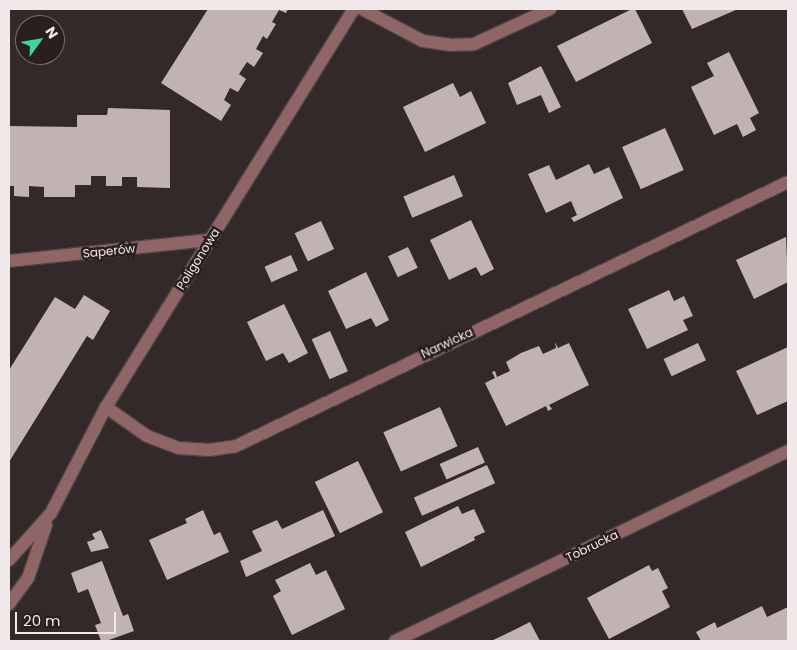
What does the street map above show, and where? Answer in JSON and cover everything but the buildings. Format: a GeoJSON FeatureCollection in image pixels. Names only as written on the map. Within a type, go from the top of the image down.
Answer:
{"type":"FeatureCollection","features":[{"type":"Feature","properties":{"kind":"street","name":"Poligonowa"},"geometry":{"type":"LineString","coordinates":[[9,604],[28,578],[51,513],[106,407],[354,9]]}},
{"type":"Feature","properties":{"kind":"street"},"geometry":{"type":"LineString","coordinates":[[362,9],[423,41],[450,45],[474,44],[550,9]]}},
{"type":"Feature","properties":{"kind":"street","name":"Narwicka"},"geometry":{"type":"LineString","coordinates":[[106,407],[147,436],[179,448],[209,450],[236,446],[788,182]]}},
{"type":"Feature","properties":{"kind":"street","name":"Saperów"},"geometry":{"type":"LineString","coordinates":[[9,261],[210,240]]}},
{"type":"Feature","properties":{"kind":"street","name":"Tobrucka"},"geometry":{"type":"LineString","coordinates":[[395,641],[788,451]]}},
{"type":"Feature","properties":{"kind":"street","name":"Poligonowa"},"geometry":{"type":"LineString","coordinates":[[9,560],[51,513]]}}]}
